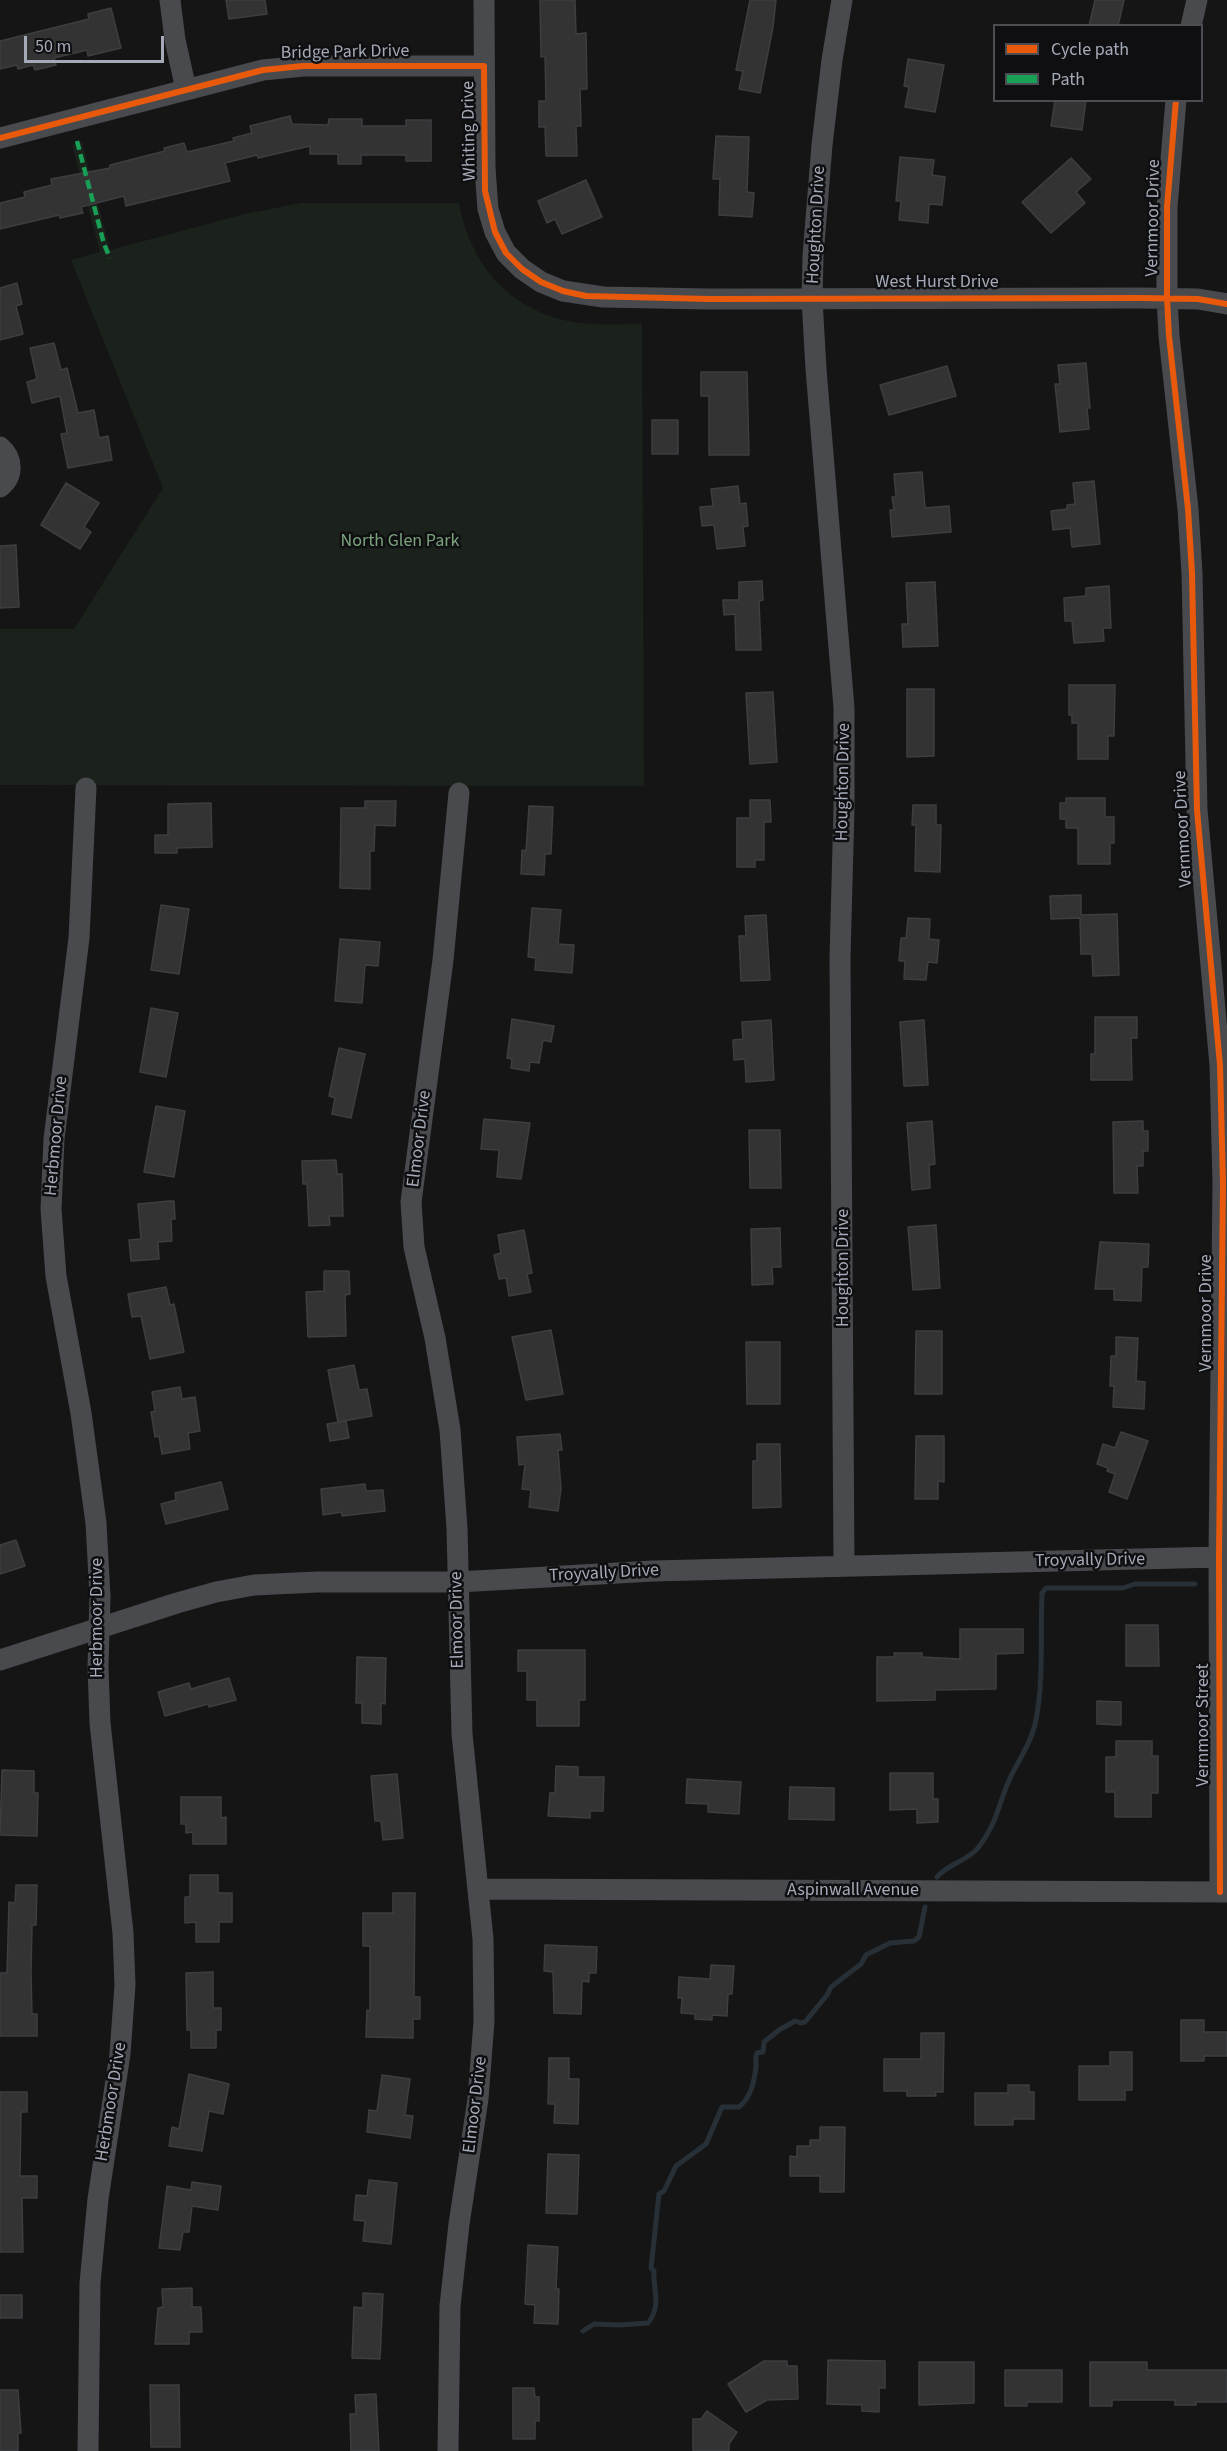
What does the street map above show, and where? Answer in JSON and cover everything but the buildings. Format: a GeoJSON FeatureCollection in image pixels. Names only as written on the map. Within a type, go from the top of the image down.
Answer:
{"type":"FeatureCollection","features":[{"type":"Feature","properties":{"kind":"street"},"geometry":{"type":"LineString","coordinates":[[170,0],[175,40],[186,89]]}},
{"type":"Feature","properties":{"kind":"street","name":"Whiting Drive"},"geometry":{"type":"LineString","coordinates":[[484,0],[485,191],[495,232],[506,253],[522,269],[541,282],[563,291],[586,296],[647,297]]}},
{"type":"Feature","properties":{"kind":"street","name":"Houghton Drive"},"geometry":{"type":"LineString","coordinates":[[842,0],[822,146],[813,256],[813,299],[816,369],[844,708],[840,968],[844,1566]]}},
{"type":"Feature","properties":{"kind":"street"},"geometry":{"type":"LineString","coordinates":[[1191,24],[1197,0]]}},
{"type":"Feature","properties":{"kind":"street","name":"Bridge Park Drive"},"geometry":{"type":"LineString","coordinates":[[0,138],[254,72],[282,68],[484,66]]}},
{"type":"Feature","properties":{"kind":"street","name":"Vernmoor Drive"},"geometry":{"type":"LineString","coordinates":[[1176,102],[1167,207],[1167,298],[1188,509],[1192,573],[1197,810],[1225,1143],[1219,1557]]}},
{"type":"Feature","properties":{"kind":"street","name":"West Hurst Drive"},"geometry":{"type":"LineString","coordinates":[[647,297],[1167,298],[1198,299],[1227,304]]}},
{"type":"Feature","properties":{"kind":"street"},"geometry":{"type":"LineString","coordinates":[[0,447],[9,456],[11,463],[8,478],[0,487]]}},
{"type":"Feature","properties":{"kind":"street","name":"Herbmoor Drive"},"geometry":{"type":"LineString","coordinates":[[86,788],[79,938],[54,1139],[51,1209],[56,1276],[81,1413],[92,1490],[98,1556],[100,1723],[123,1933],[125,1985],[120,2054],[98,2199],[90,2283],[88,2451]]}},
{"type":"Feature","properties":{"kind":"street","name":"Elmoor Drive"},"geometry":{"type":"LineString","coordinates":[[448,2451],[448,2343],[452,2282],[478,2099],[484,1988],[479,1889],[462,1734],[458,1582],[450,1430],[437,1349],[414,1247],[411,1202],[443,960],[459,793]]}},
{"type":"Feature","properties":{"kind":"street","name":"Troyvally Drive"},"geometry":{"type":"LineString","coordinates":[[0,1660],[216,1592],[254,1585],[317,1582],[458,1582],[653,1571],[1219,1557]]}},
{"type":"Feature","properties":{"kind":"street","name":"Vernmoor Street"},"geometry":{"type":"LineString","coordinates":[[1219,1557],[1223,1892]]}},
{"type":"Feature","properties":{"kind":"street","name":"Aspinwall Avenue"},"geometry":{"type":"LineString","coordinates":[[479,1889],[1223,1892]]}},
{"type":"Feature","properties":{"kind":"green space","name":"North Glen Park"},"geometry":{"type":"Polygon","coordinates":[[[82,142],[110,250],[245,214],[301,203],[459,203],[464,225],[482,263],[495,280],[527,306],[546,315],[577,323],[642,324],[644,786],[0,785],[0,629],[74,629],[163,488],[71,260],[100,252],[72,145],[82,142]]]}},
{"type":"Feature","properties":{"kind":"waterway"},"geometry":{"type":"LineString","coordinates":[[937,1877],[974,1852],[985,1838],[1007,1784],[1032,1734],[1040,1688],[1042,1593],[1046,1588],[1123,1588],[1135,1584],[1195,1584]]}},
{"type":"Feature","properties":{"kind":"waterway"},"geometry":{"type":"LineString","coordinates":[[583,2331],[594,2324],[648,2323],[656,2304],[654,2271],[651,2268],[659,2194],[664,2191],[676,2166],[706,2144],[722,2107],[739,2107],[746,2099],[754,2079],[756,2055],[763,2052],[764,2042],[795,2021],[805,2022],[831,1987],[861,1964],[866,1955],[890,1943],[914,1941],[919,1937],[925,1907]]}},
{"type":"Feature","properties":{"kind":"marked path"},"geometry":{"type":"LineString","coordinates":[[77,141],[104,244],[110,258]]}},
{"type":"Feature","properties":{"kind":"cycle path"},"geometry":{"type":"LineString","coordinates":[[0,138],[263,70],[303,66],[484,66],[485,191],[495,232],[506,253],[522,269],[541,282],[563,291],[586,296],[709,299],[1141,298],[1198,299],[1227,304]]}},
{"type":"Feature","properties":{"kind":"cycle path"},"geometry":{"type":"LineString","coordinates":[[1176,102],[1167,207],[1167,298],[1188,509],[1192,573],[1197,810],[1220,1065],[1223,1183],[1219,1557],[1220,1892]]}}]}
